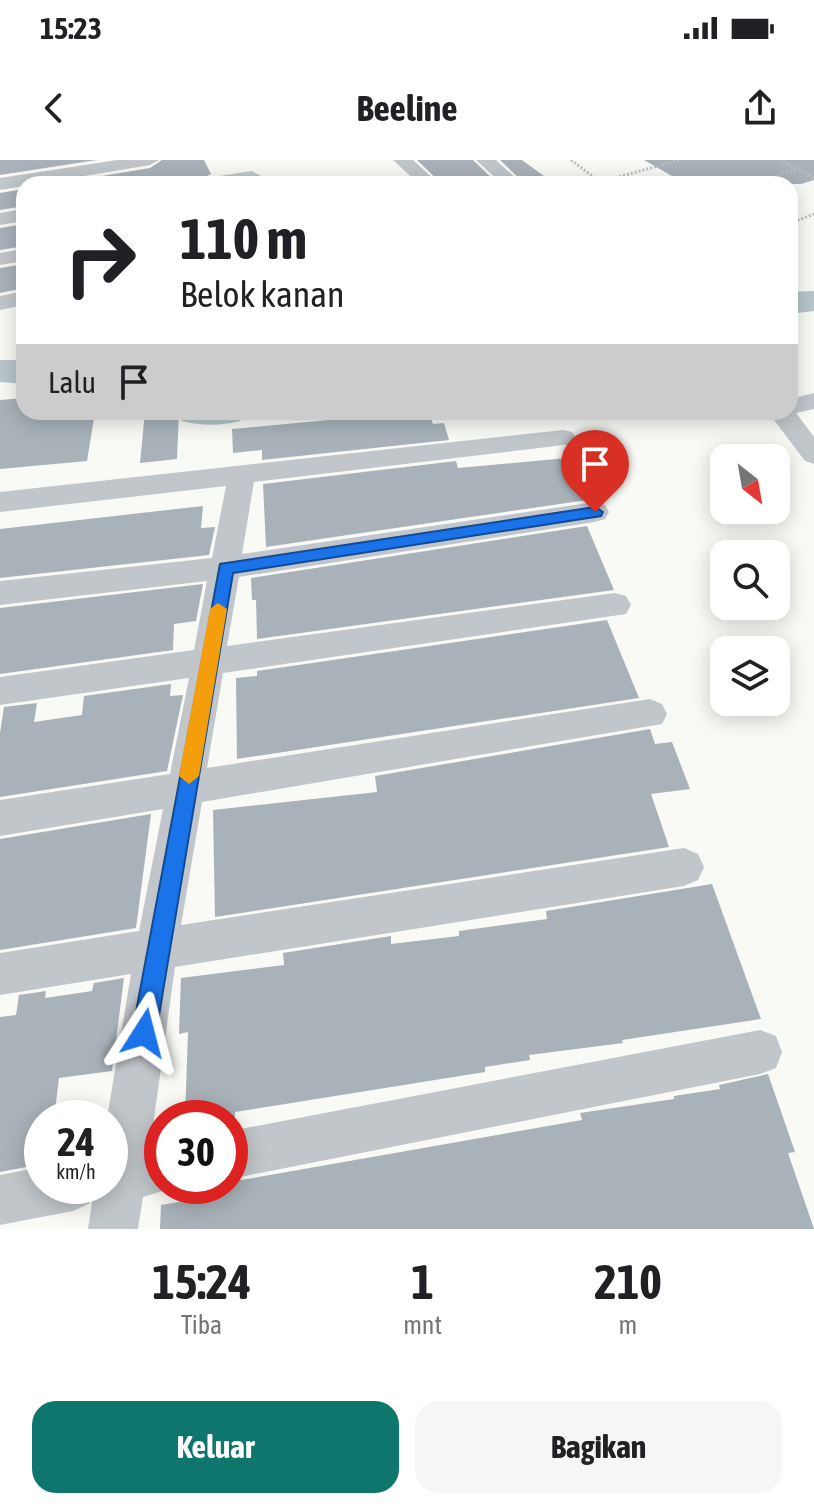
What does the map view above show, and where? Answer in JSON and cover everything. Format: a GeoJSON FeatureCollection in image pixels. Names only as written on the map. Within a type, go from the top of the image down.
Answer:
{"type":"FeatureCollection","features":[{"type":"Feature","properties":{"kind":"street"},"geometry":{"type":"LineString","coordinates":[[50,176],[150,160]]}},
{"type":"Feature","properties":{"kind":"street"},"geometry":{"type":"LineString","coordinates":[[236,160],[252,176]]}},
{"type":"Feature","properties":{"kind":"street"},"geometry":{"type":"LineString","coordinates":[[402,160],[421,176]]}},
{"type":"Feature","properties":{"kind":"street"},"geometry":{"type":"LineString","coordinates":[[485,160],[504,176]]}},
{"type":"Feature","properties":{"kind":"street"},"geometry":{"type":"LineString","coordinates":[[787,420],[814,455]]}},
{"type":"Feature","properties":{"kind":"street"},"geometry":{"type":"LineString","coordinates":[[0,502],[563,438]]}},
{"type":"Feature","properties":{"kind":"street"},"geometry":{"type":"LineString","coordinates":[[113,1229],[131,1175],[157,947],[242,474]]}},
{"type":"Feature","properties":{"kind":"street"},"geometry":{"type":"LineString","coordinates":[[0,593],[226,568],[595,512]]}},
{"type":"Feature","properties":{"kind":"street"},"geometry":{"type":"LineString","coordinates":[[0,691],[615,605]]}},
{"type":"Feature","properties":{"kind":"street"},"geometry":{"type":"LineString","coordinates":[[0,818],[650,714]]}},
{"type":"Feature","properties":{"kind":"street"},"geometry":{"type":"LineString","coordinates":[[0,974],[157,947],[684,867]]}},
{"type":"Feature","properties":{"kind":"street"},"geometry":{"type":"LineString","coordinates":[[248,1152],[760,1052]]}},
{"type":"Feature","properties":{"kind":"street"},"geometry":{"type":"LineString","coordinates":[[0,1200],[24,1195]]}},
{"type":"Feature","properties":{"kind":"path"},"geometry":{"type":"LineString","coordinates":[[571,160],[592,176]]}},
{"type":"Feature","properties":{"kind":"path"},"geometry":{"type":"LineString","coordinates":[[625,176],[680,160]]}},
{"type":"Feature","properties":{"kind":"path"},"geometry":{"type":"LineString","coordinates":[[780,160],[814,178]]}},
{"type":"Feature","properties":{"kind":"path"},"geometry":{"type":"LineString","coordinates":[[776,176],[797,169]]}},
{"type":"Feature","properties":{"kind":"building"},"geometry":{"type":"Polygon","coordinates":[[[0,160],[97,160],[0,175],[0,160]]]}},
{"type":"Feature","properties":{"kind":"building"},"geometry":{"type":"Polygon","coordinates":[[[162,160],[204,160],[211,174],[102,176],[150,168],[162,160]]]}},
{"type":"Feature","properties":{"kind":"building"},"geometry":{"type":"Polygon","coordinates":[[[417,160],[473,160],[490,176],[434,176],[417,160]]]}},
{"type":"Feature","properties":{"kind":"building"},"geometry":{"type":"Polygon","coordinates":[[[500,160],[522,160],[544,176],[517,176],[500,160]]]}},
{"type":"Feature","properties":{"kind":"building"},"geometry":{"type":"Polygon","coordinates":[[[644,160],[814,160],[814,180],[801,184],[798,184],[798,176],[672,176],[644,160]]]}},
{"type":"Feature","properties":{"kind":"building"},"geometry":{"type":"Polygon","coordinates":[[[16,190],[16,207],[0,210],[0,193],[16,190]]]}},
{"type":"Feature","properties":{"kind":"building"},"geometry":{"type":"Polygon","coordinates":[[[16,225],[16,247],[0,250],[0,228],[16,225]]]}},
{"type":"Feature","properties":{"kind":"building"},"geometry":{"type":"Polygon","coordinates":[[[16,265],[16,290],[0,293],[0,268],[16,265]]]}},
{"type":"Feature","properties":{"kind":"building"},"geometry":{"type":"Polygon","coordinates":[[[16,399],[16,420],[94,420],[87,461],[0,469],[0,400],[16,399]]]}},
{"type":"Feature","properties":{"kind":"building"},"geometry":{"type":"Polygon","coordinates":[[[144,420],[179,420],[177,459],[140,463],[144,420]]]}},
{"type":"Feature","properties":{"kind":"building"},"geometry":{"type":"Polygon","coordinates":[[[328,420],[432,420],[433,424],[444,423],[449,440],[262,460],[262,450],[233,453],[232,429],[328,420]]]}},
{"type":"Feature","properties":{"kind":"building"},"geometry":{"type":"Polygon","coordinates":[[[578,457],[594,499],[266,547],[263,484],[456,461],[458,468],[578,457]]]}},
{"type":"Feature","properties":{"kind":"building"},"geometry":{"type":"Polygon","coordinates":[[[203,506],[201,528],[215,527],[209,555],[0,578],[0,529],[203,506]]]}},
{"type":"Feature","properties":{"kind":"building"},"geometry":{"type":"Polygon","coordinates":[[[587,526],[614,590],[257,639],[256,600],[252,600],[251,578],[587,526]]]}},
{"type":"Feature","properties":{"kind":"building"},"geometry":{"type":"Polygon","coordinates":[[[203,584],[196,621],[174,624],[173,650],[0,674],[0,608],[203,584]]]}},
{"type":"Feature","properties":{"kind":"building"},"geometry":{"type":"Polygon","coordinates":[[[607,620],[639,698],[237,759],[236,678],[257,676],[257,671],[607,620]]]}},
{"type":"Feature","properties":{"kind":"building"},"geometry":{"type":"Polygon","coordinates":[[[171,684],[170,696],[183,695],[167,771],[0,797],[0,733],[4,707],[37,703],[34,722],[82,715],[84,696],[171,684]]]}},
{"type":"Feature","properties":{"kind":"building"},"geometry":{"type":"Polygon","coordinates":[[[650,729],[655,744],[672,742],[690,789],[651,794],[669,847],[215,917],[213,810],[377,792],[375,776],[650,729]]]}},
{"type":"Feature","properties":{"kind":"building"},"geometry":{"type":"Polygon","coordinates":[[[151,814],[136,928],[0,950],[0,839],[151,814]]]}},
{"type":"Feature","properties":{"kind":"building"},"geometry":{"type":"Polygon","coordinates":[[[712,884],[761,1019],[622,1040],[623,1043],[529,1055],[530,1060],[485,1067],[485,1072],[248,1110],[248,1100],[186,1100],[188,1032],[179,1034],[181,978],[284,965],[283,953],[391,936],[391,944],[459,936],[459,931],[547,919],[546,911],[712,884]]]}},
{"type":"Feature","properties":{"kind":"building"},"geometry":{"type":"Polygon","coordinates":[[[124,978],[112,1071],[59,1078],[56,1100],[24,1100],[24,1167],[0,1172],[0,1017],[16,1015],[19,995],[46,991],[45,998],[92,991],[94,983],[124,978]]]}},
{"type":"Feature","properties":{"kind":"building"},"geometry":{"type":"Polygon","coordinates":[[[768,1074],[795,1152],[788,1153],[814,1229],[160,1229],[161,1205],[248,1204],[248,1179],[582,1120],[580,1113],[674,1099],[674,1096],[720,1089],[719,1085],[768,1074]]]}},
{"type":"Feature","properties":{"kind":"waterway"},"geometry":{"type":"LineString","coordinates":[[798,302],[814,301]]}},
{"type":"Feature","properties":{"kind":"waterway"},"geometry":{"type":"LineString","coordinates":[[0,371],[16,372]]}},
{"type":"Feature","properties":{"kind":"slow traffic"},"geometry":{"type":"LineString","coordinates":[[189,776],[218,609]]}},
{"type":"Feature","properties":{"kind":"route"},"geometry":{"type":"LineString","coordinates":[[144,1033],[226,568],[595,512]]}}]}
